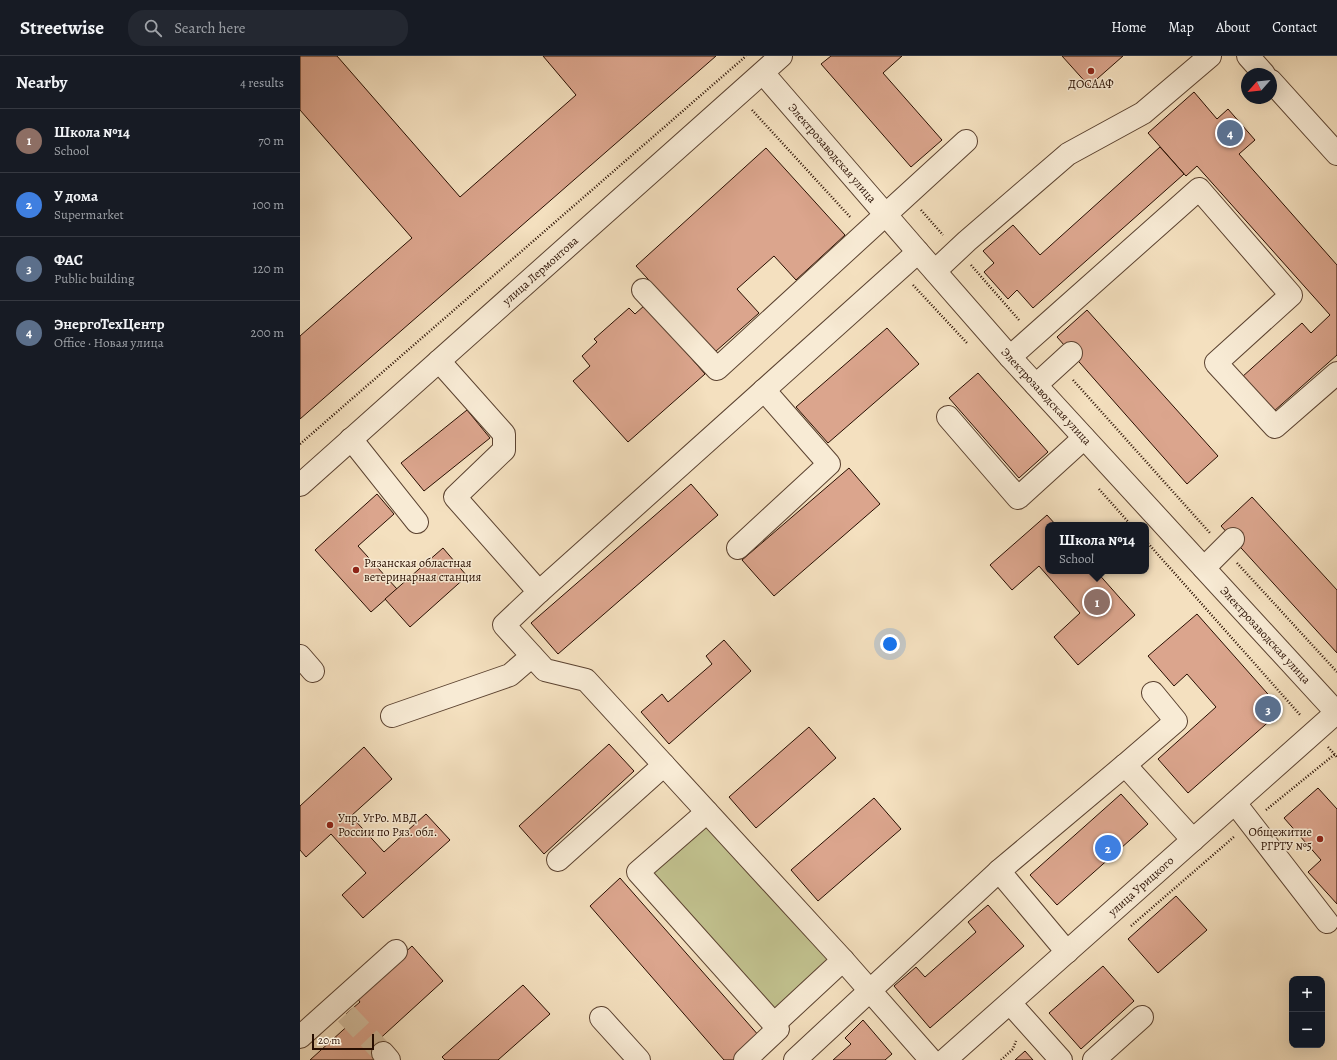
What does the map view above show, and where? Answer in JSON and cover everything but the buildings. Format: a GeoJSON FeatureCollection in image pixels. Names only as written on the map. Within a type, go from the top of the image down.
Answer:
{"type":"FeatureCollection","features":[{"type":"Feature","properties":{"kind":"street","name":"улица Лермонтова"},"geometry":{"type":"LineString","coordinates":[[300,485],[781,56]]}},
{"type":"Feature","properties":{"kind":"street"},"geometry":{"type":"LineString","coordinates":[[935,272],[967,241],[1068,154],[1143,113],[1210,56]]}},
{"type":"Feature","properties":{"kind":"street"},"geometry":{"type":"LineString","coordinates":[[1248,56],[1259,68]]}},
{"type":"Feature","properties":{"kind":"street","name":"Электрозаводская улица"},"geometry":{"type":"LineString","coordinates":[[763,73],[1010,357],[1337,713]]}},
{"type":"Feature","properties":{"kind":"street"},"geometry":{"type":"LineString","coordinates":[[1277,88],[1337,154]]}},
{"type":"Feature","properties":{"kind":"street"},"geometry":{"type":"LineString","coordinates":[[643,290],[717,368],[966,141]]}},
{"type":"Feature","properties":{"kind":"street"},"geometry":{"type":"LineString","coordinates":[[1010,357],[1199,189],[1291,295],[1216,363],[1275,428],[1337,373]]}},
{"type":"Feature","properties":{"kind":"street"},"geometry":{"type":"LineString","coordinates":[[918,252],[539,592],[504,626],[545,670],[586,680],[843,960],[931,1060]]}},
{"type":"Feature","properties":{"kind":"street"},"geometry":{"type":"LineString","coordinates":[[1036,385],[1071,353]]}},
{"type":"Feature","properties":{"kind":"street"},"geometry":{"type":"LineString","coordinates":[[439,361],[504,434],[504,450],[455,496],[539,592]]}},
{"type":"Feature","properties":{"kind":"street"},"geometry":{"type":"LineString","coordinates":[[738,548],[829,464],[764,390]]}},
{"type":"Feature","properties":{"kind":"street"},"geometry":{"type":"LineString","coordinates":[[948,417],[1018,498],[1084,438]]}},
{"type":"Feature","properties":{"kind":"street"},"geometry":{"type":"LineString","coordinates":[[351,440],[417,522]]}},
{"type":"Feature","properties":{"kind":"street"},"geometry":{"type":"LineString","coordinates":[[1204,568],[1228,544]]}},
{"type":"Feature","properties":{"kind":"street"},"geometry":{"type":"LineString","coordinates":[[392,716],[510,675],[532,656]]}},
{"type":"Feature","properties":{"kind":"street"},"geometry":{"type":"LineString","coordinates":[[795,1060],[999,871],[1176,721],[1153,693]]}},
{"type":"Feature","properties":{"kind":"street","name":"улица Урицкого"},"geometry":{"type":"LineString","coordinates":[[945,1060],[1337,713]]}},
{"type":"Feature","properties":{"kind":"street"},"geometry":{"type":"LineString","coordinates":[[558,860],[664,765]]}},
{"type":"Feature","properties":{"kind":"street"},"geometry":{"type":"LineString","coordinates":[[1125,765],[1193,840]]}},
{"type":"Feature","properties":{"kind":"street"},"geometry":{"type":"LineString","coordinates":[[1235,803],[1327,922]]}},
{"type":"Feature","properties":{"kind":"street"},"geometry":{"type":"LineString","coordinates":[[707,812],[638,872],[778,1029],[745,1060]]}},
{"type":"Feature","properties":{"kind":"street"},"geometry":{"type":"LineString","coordinates":[[999,871],[1067,952]]}},
{"type":"Feature","properties":{"kind":"street"},"geometry":{"type":"LineString","coordinates":[[300,1037],[342,1009],[396,951]]}},
{"type":"Feature","properties":{"kind":"street"},"geometry":{"type":"LineString","coordinates":[[774,1024],[843,960]]}},
{"type":"Feature","properties":{"kind":"street"},"geometry":{"type":"LineString","coordinates":[[1010,1003],[1061,1060]]}},
{"type":"Feature","properties":{"kind":"street"},"geometry":{"type":"LineString","coordinates":[[1094,1060],[1142,1017]]}},
{"type":"Feature","properties":{"kind":"street"},"geometry":{"type":"LineString","coordinates":[[601,1018],[639,1060]]}},
{"type":"Feature","properties":{"kind":"path"},"geometry":{"type":"LineString","coordinates":[[300,444],[746,56]]}},
{"type":"Feature","properties":{"kind":"path"},"geometry":{"type":"LineString","coordinates":[[1126,930],[1251,822],[1336,755],[1149,544]]}},
{"type":"Feature","properties":{"kind":"path"},"geometry":{"type":"LineString","coordinates":[[1228,544],[1337,672]]}},
{"type":"Feature","properties":{"kind":"path"},"geometry":{"type":"LineString","coordinates":[[1001,1060],[1013,1049],[1025,1018]]}},
{"type":"Feature","properties":{"kind":"green space"},"geometry":{"type":"Polygon","coordinates":[[[708,818],[838,960],[775,1019],[643,872],[708,818]]]}},
{"type":"Feature","properties":{"kind":"tunnel"},"geometry":{"type":"LineString","coordinates":[[346,1014],[383,1053]]}},
{"type":"Feature","properties":{"kind":"place","name":"ДОСААФ"},"geometry":{"type":"Point","coordinates":[1091,71]}},
{"type":"Feature","properties":{"kind":"place","name":"ЭнергоТехЦентр"},"geometry":{"type":"Point","coordinates":[1230,133]}},
{"type":"Feature","properties":{"kind":"place","name":"Рязанская областная ветеринарная станция"},"geometry":{"type":"Point","coordinates":[356,570]}},
{"type":"Feature","properties":{"kind":"place","name":"Школа №14"},"geometry":{"type":"Point","coordinates":[1097,602]}},
{"type":"Feature","properties":{"kind":"place","name":"ФАС"},"geometry":{"type":"Point","coordinates":[1268,709]}},
{"type":"Feature","properties":{"kind":"place","name":"Упр. УгРо. МВД России по Ряз. обл."},"geometry":{"type":"Point","coordinates":[330,825]}},
{"type":"Feature","properties":{"kind":"place","name":"Общежитие РГРТУ №5"},"geometry":{"type":"Point","coordinates":[1320,839]}},
{"type":"Feature","properties":{"kind":"place","name":"У дома"},"geometry":{"type":"Point","coordinates":[1108,848]}}]}
